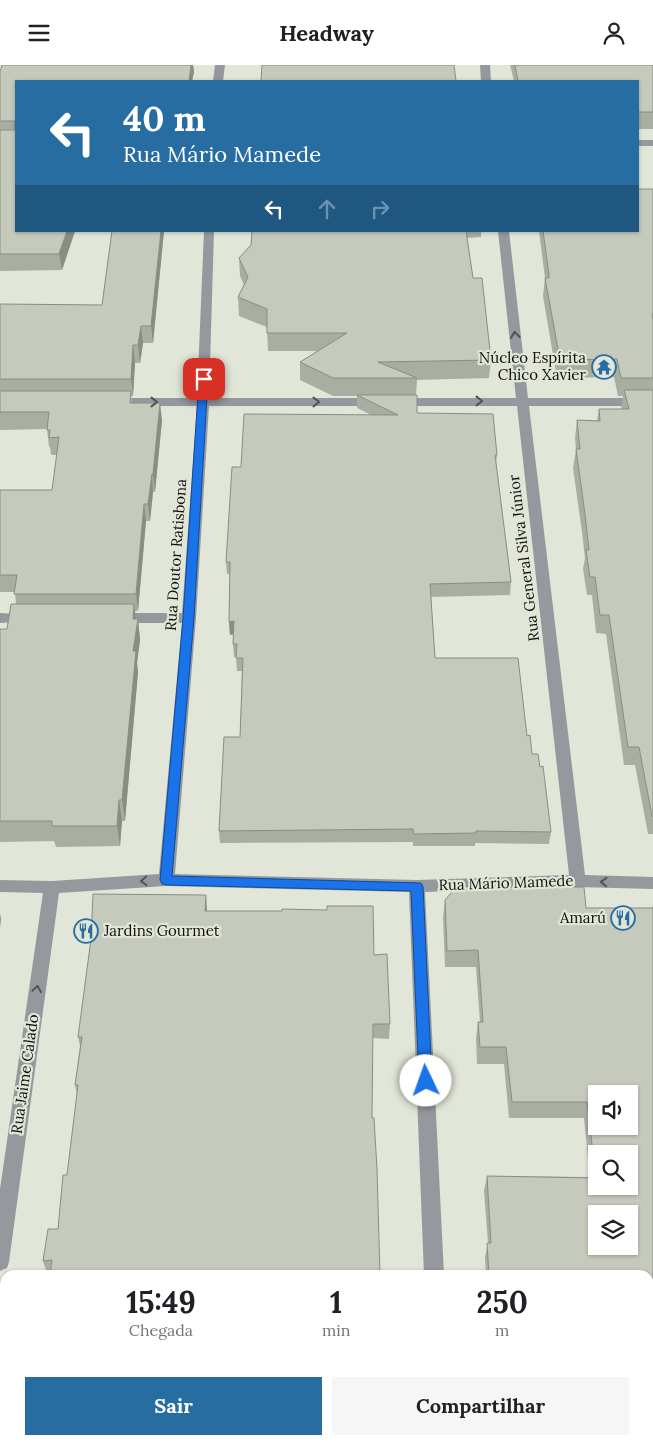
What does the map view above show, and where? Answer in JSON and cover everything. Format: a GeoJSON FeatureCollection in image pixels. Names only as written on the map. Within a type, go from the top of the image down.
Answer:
{"type":"FeatureCollection","features":[{"type":"Feature","properties":{"kind":"street"},"geometry":{"type":"LineString","coordinates":[[218,80],[220,65]]}},
{"type":"Feature","properties":{"kind":"street"},"geometry":{"type":"LineString","coordinates":[[485,65],[486,80]]}},
{"type":"Feature","properties":{"kind":"street"},"geometry":{"type":"LineString","coordinates":[[639,143],[653,143]]}},
{"type":"Feature","properties":{"kind":"street","name":"Rua Doutor Ratisbona"},"geometry":{"type":"LineString","coordinates":[[166,880],[189,618],[203,402],[209,232]]}},
{"type":"Feature","properties":{"kind":"street","name":"Rua General Silva Júnior"},"geometry":{"type":"LineString","coordinates":[[503,232],[578,881]]}},
{"type":"Feature","properties":{"kind":"street"},"geometry":{"type":"LineString","coordinates":[[97,402],[522,401],[653,403]]}},
{"type":"Feature","properties":{"kind":"street"},"geometry":{"type":"LineString","coordinates":[[0,618],[40,618]]}},
{"type":"Feature","properties":{"kind":"street"},"geometry":{"type":"LineString","coordinates":[[99,618],[189,618]]}},
{"type":"Feature","properties":{"kind":"street","name":"Rua Mário Mamede"},"geometry":{"type":"LineString","coordinates":[[0,886],[52,887],[166,880],[417,886],[578,881],[653,883]]}},
{"type":"Feature","properties":{"kind":"street"},"geometry":{"type":"LineString","coordinates":[[417,886],[434,1270]]}},
{"type":"Feature","properties":{"kind":"street","name":"Rua Jaime Calado"},"geometry":{"type":"LineString","coordinates":[[0,1262],[5,1174],[52,887]]}},
{"type":"Feature","properties":{"kind":"building"},"geometry":{"type":"Polygon","coordinates":[[[2,65],[191,65],[189,80],[15,80],[15,121],[0,121],[0,72],[2,65]]]}},
{"type":"Feature","properties":{"kind":"building"},"geometry":{"type":"Polygon","coordinates":[[[262,65],[454,65],[456,80],[261,80],[262,65]]]}},
{"type":"Feature","properties":{"kind":"building"},"geometry":{"type":"Polygon","coordinates":[[[515,65],[653,65],[653,112],[639,112],[639,80],[518,80],[515,65]]]}},
{"type":"Feature","properties":{"kind":"building"},"geometry":{"type":"Polygon","coordinates":[[[0,130],[15,130],[15,232],[67,232],[59,254],[0,254],[0,130]]]}},
{"type":"Feature","properties":{"kind":"building"},"geometry":{"type":"Polygon","coordinates":[[[639,189],[653,189],[653,378],[621,378],[617,359],[560,360],[545,278],[549,278],[543,232],[639,232],[639,189]]]}},
{"type":"Feature","properties":{"kind":"building"},"geometry":{"type":"Polygon","coordinates":[[[112,232],[161,232],[151,326],[141,326],[138,345],[133,345],[131,379],[0,379],[0,304],[102,305],[112,232]]]}},
{"type":"Feature","properties":{"kind":"building"},"geometry":{"type":"Polygon","coordinates":[[[252,232],[466,232],[473,278],[482,278],[491,360],[378,362],[417,378],[333,378],[300,362],[347,333],[267,333],[267,309],[238,297],[248,277],[239,258],[251,245],[252,232]]]}},
{"type":"Feature","properties":{"kind":"building"},"geometry":{"type":"Polygon","coordinates":[[[624,390],[653,390],[653,816],[639,747],[628,747],[609,615],[600,615],[595,577],[590,577],[586,550],[589,550],[576,449],[580,449],[577,420],[600,421],[599,409],[629,409],[624,390]]]}},
{"type":"Feature","properties":{"kind":"building"},"geometry":{"type":"Polygon","coordinates":[[[0,391],[131,391],[130,403],[160,403],[153,474],[148,504],[144,504],[136,594],[14,594],[17,575],[0,575],[0,490],[52,490],[59,437],[49,438],[50,430],[47,430],[49,412],[0,412],[0,391]]]}},
{"type":"Feature","properties":{"kind":"building"},"geometry":{"type":"Polygon","coordinates":[[[357,395],[417,395],[417,413],[493,414],[497,455],[495,455],[511,582],[430,584],[435,658],[518,658],[527,736],[530,735],[532,754],[538,754],[540,767],[543,766],[551,832],[476,831],[476,833],[414,834],[413,829],[219,831],[224,737],[240,737],[243,658],[236,658],[237,644],[233,644],[234,621],[229,622],[230,562],[226,562],[232,467],[241,467],[244,414],[398,415],[357,395]]]}},
{"type":"Feature","properties":{"kind":"building"},"geometry":{"type":"Polygon","coordinates":[[[11,604],[134,604],[133,619],[138,619],[133,651],[136,651],[122,800],[119,800],[117,826],[52,826],[52,821],[0,821],[0,629],[7,629],[11,604]]]}},
{"type":"Feature","properties":{"kind":"building"},"geometry":{"type":"Polygon","coordinates":[[[456,887],[584,887],[586,908],[653,908],[653,1270],[489,1270],[487,1243],[491,1243],[487,1176],[588,1178],[588,1195],[638,1195],[638,1145],[592,1145],[591,1135],[638,1135],[638,1085],[588,1085],[588,1110],[587,1102],[512,1102],[506,1047],[480,1047],[478,1022],[483,1022],[478,950],[447,951],[445,900],[456,887]]]}},
{"type":"Feature","properties":{"kind":"building"},"geometry":{"type":"Polygon","coordinates":[[[93,894],[206,895],[205,911],[327,910],[327,906],[373,906],[374,955],[387,954],[390,1024],[373,1024],[372,1118],[374,1118],[377,1169],[380,1270],[51,1270],[52,1260],[43,1261],[48,1229],[58,1229],[63,1175],[67,1175],[78,1085],[75,1085],[82,1037],[78,1037],[91,939],[93,894]]]}},
{"type":"Feature","properties":{"kind":"place","name":"Núcleo Espírita Chico Xavier"},"geometry":{"type":"Point","coordinates":[604,367]}},
{"type":"Feature","properties":{"kind":"place","name":"Amarú"},"geometry":{"type":"Point","coordinates":[623,918]}},
{"type":"Feature","properties":{"kind":"place","name":"Jardins Gourmet"},"geometry":{"type":"Point","coordinates":[86,931]}},
{"type":"Feature","properties":{"kind":"route"},"geometry":{"type":"LineString","coordinates":[[204,379],[189,618],[166,880],[417,886],[426,1081]]}}]}
